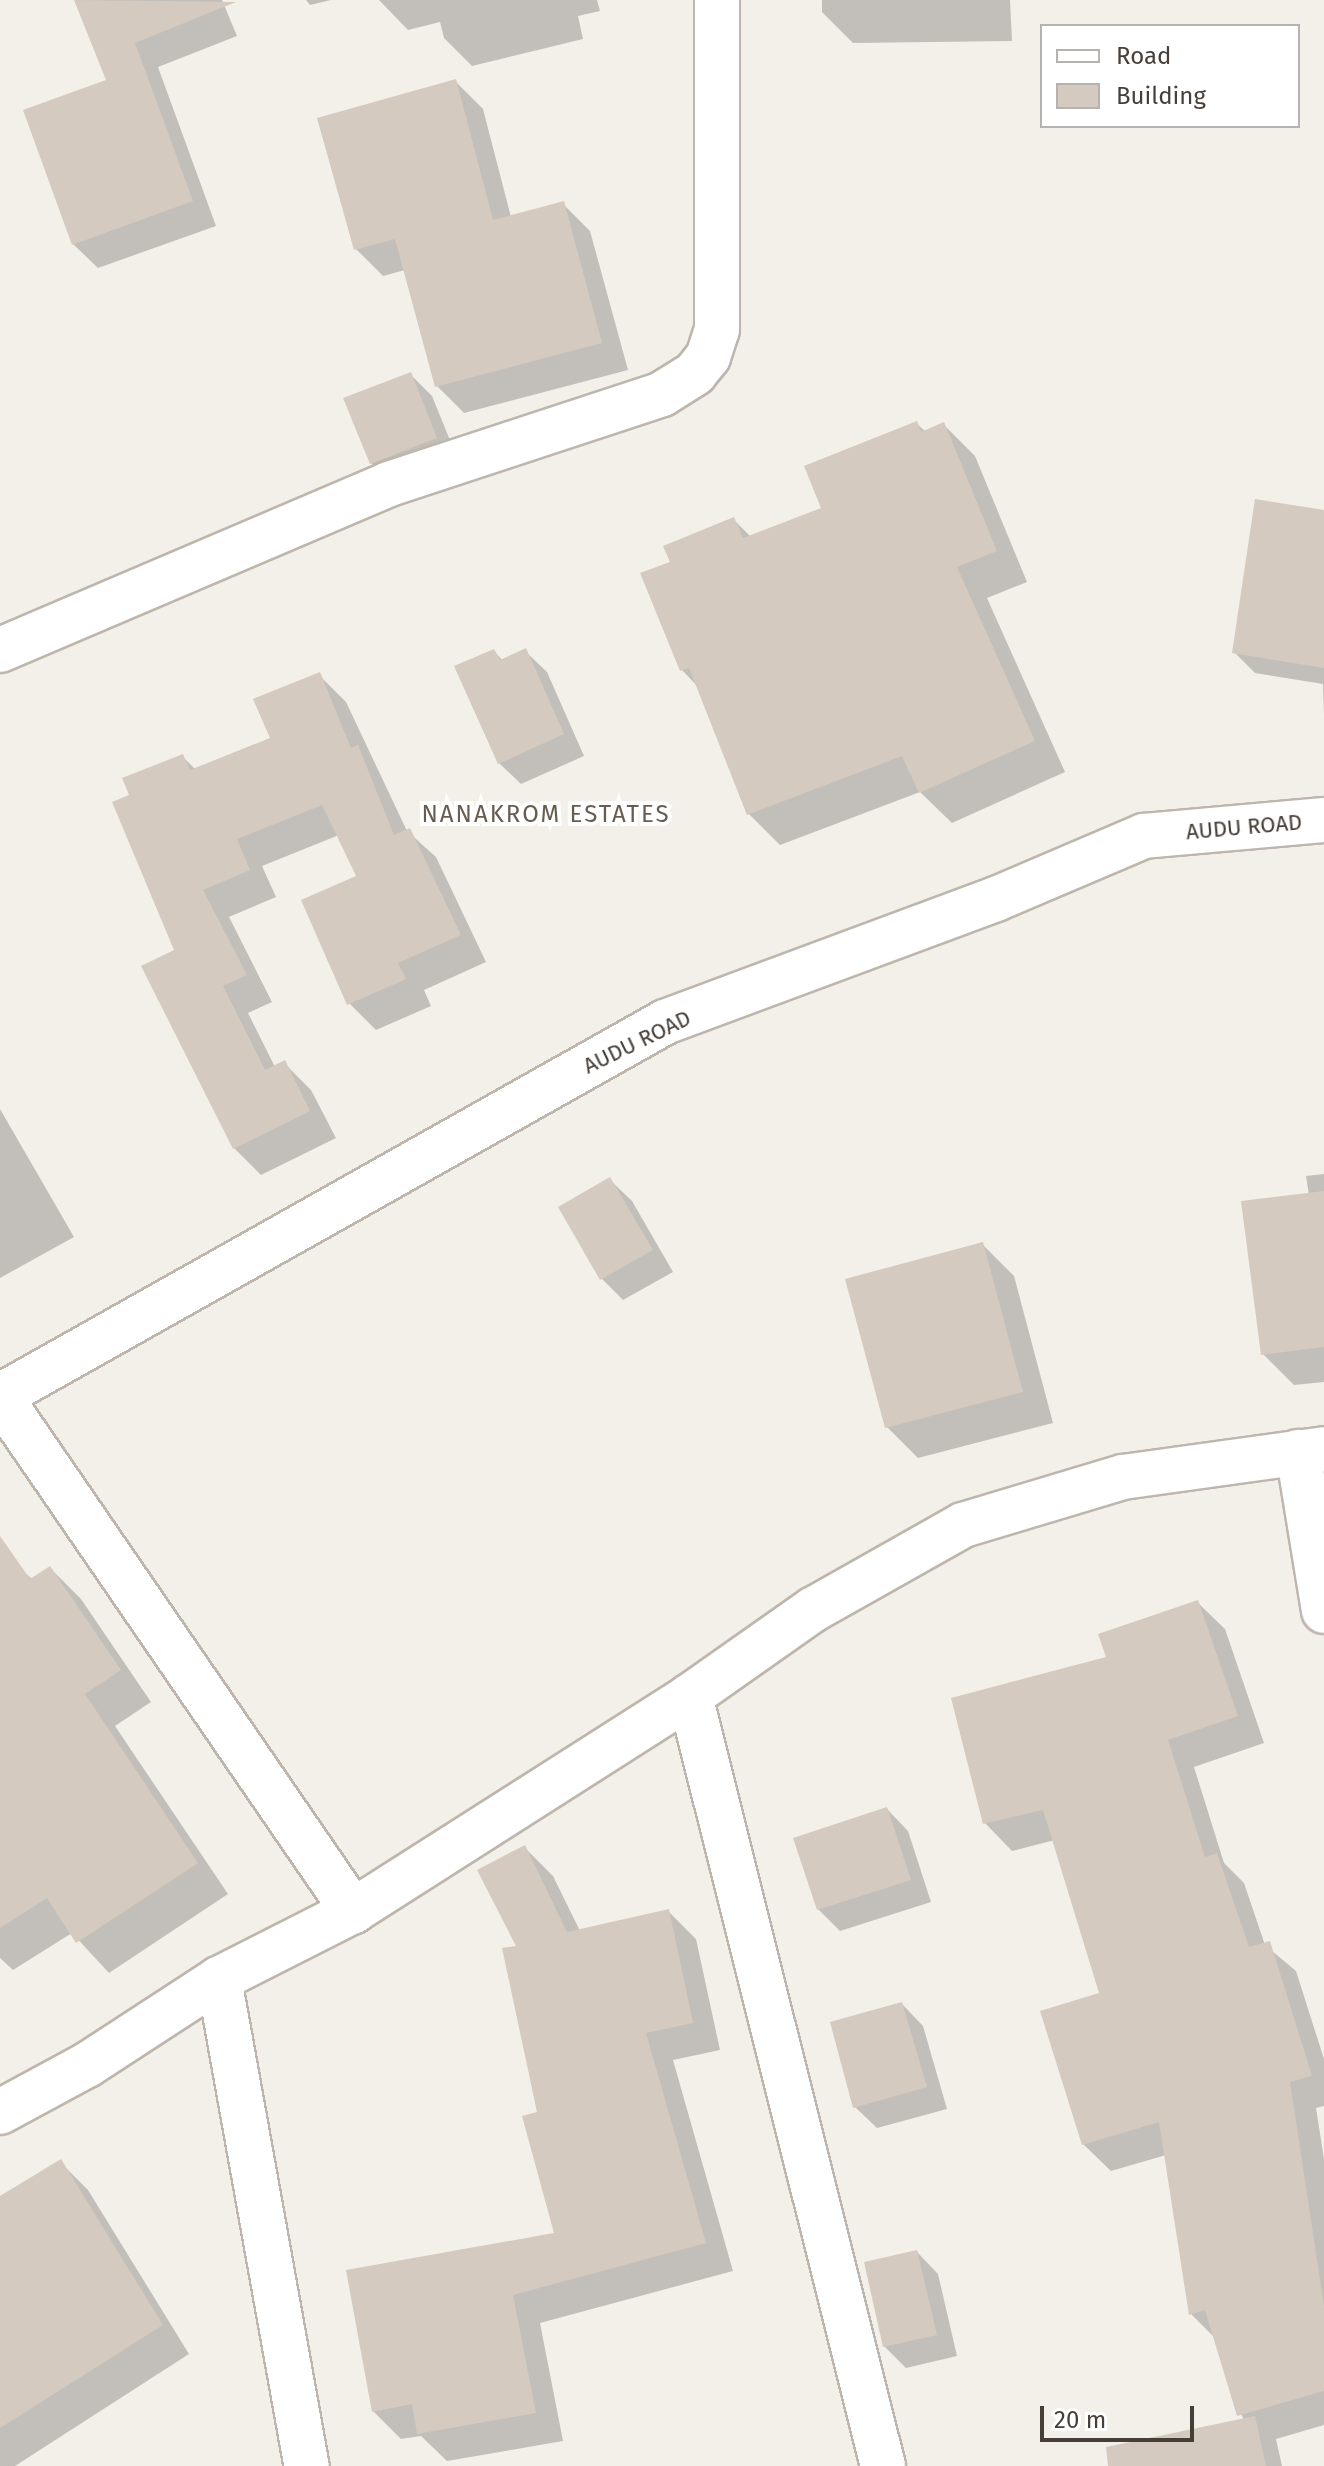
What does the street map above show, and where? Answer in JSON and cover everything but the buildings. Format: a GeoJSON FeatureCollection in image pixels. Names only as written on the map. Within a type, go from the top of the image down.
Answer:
{"type":"FeatureCollection","features":[{"type":"Feature","properties":{"kind":"street"},"geometry":{"type":"LineString","coordinates":[[0,650],[389,484],[662,394],[695,373],[708,357],[717,330],[717,0]]}},
{"type":"Feature","properties":{"kind":"street","name":"AUDU ROAD"},"geometry":{"type":"LineString","coordinates":[[0,1396],[665,1022],[937,922],[1144,836],[1324,820]]}},
{"type":"Feature","properties":{"kind":"street"},"geometry":{"type":"LineString","coordinates":[[0,1396],[353,1911]]}},
{"type":"Feature","properties":{"kind":"street"},"geometry":{"type":"LineString","coordinates":[[0,2112],[87,2065],[219,1979],[353,1911],[690,1696],[814,1609],[963,1525],[1123,1477],[1311,1450],[1324,1611]]}},
{"type":"Feature","properties":{"kind":"street"},"geometry":{"type":"LineString","coordinates":[[690,1696],[883,2466]]}},
{"type":"Feature","properties":{"kind":"street"},"geometry":{"type":"LineString","coordinates":[[219,1979],[307,2466]]}},
{"type":"Feature","properties":{"kind":"district","name":"NANAKROM ESTATES"},"geometry":{"type":"Point","coordinates":[546,815]}}]}
